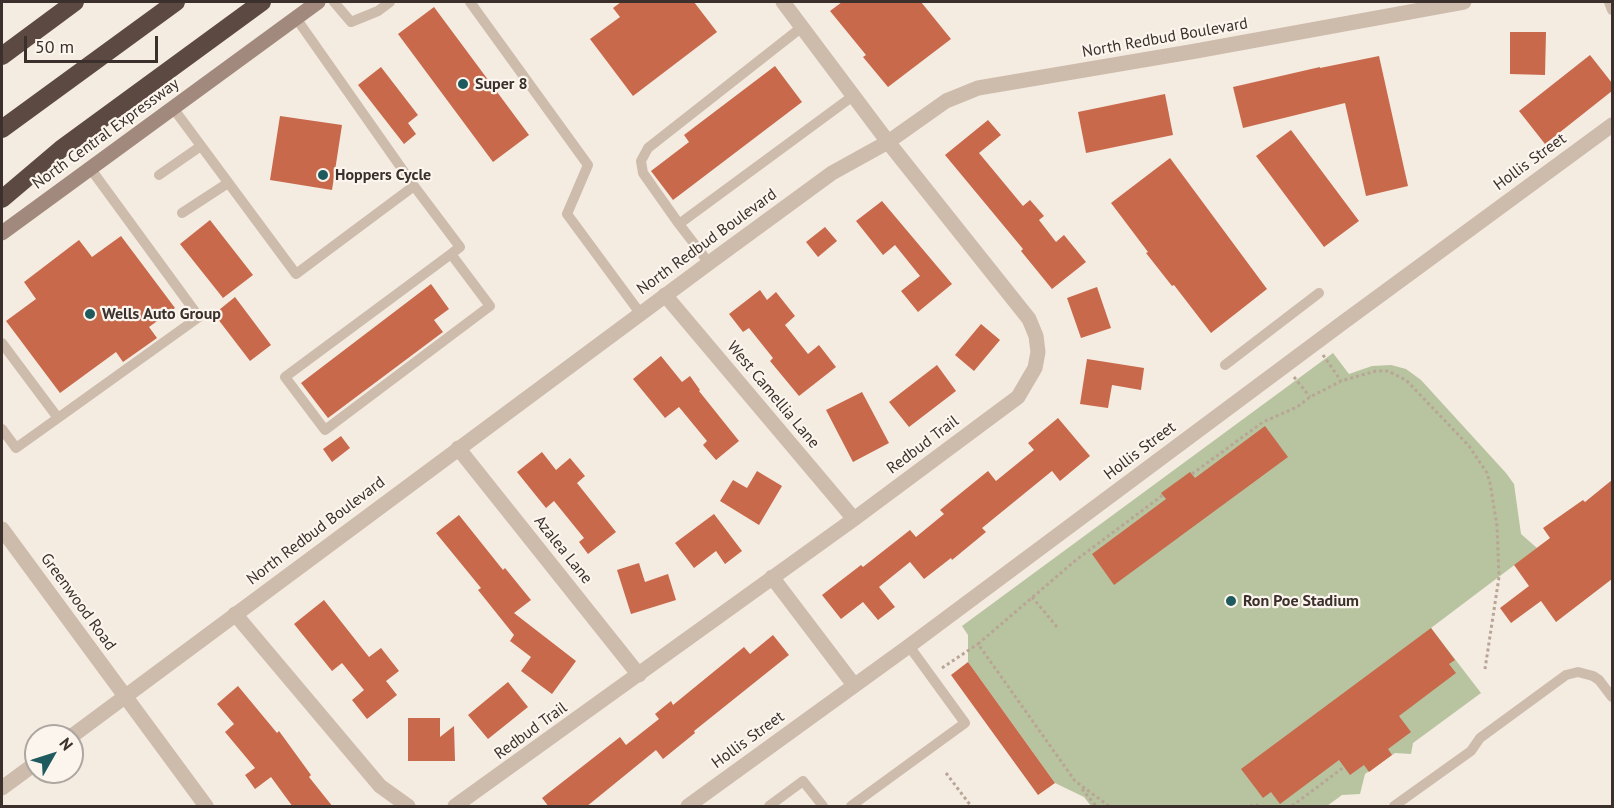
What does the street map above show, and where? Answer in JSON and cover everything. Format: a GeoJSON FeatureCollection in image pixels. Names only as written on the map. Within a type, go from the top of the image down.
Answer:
{"type":"FeatureCollection","features":[{"type":"Feature","properties":{"kind":"highway"},"geometry":{"type":"LineString","coordinates":[[2,56],[75,2]]}},
{"type":"Feature","properties":{"kind":"highway"},"geometry":{"type":"LineString","coordinates":[[2,129],[176,2]]}},
{"type":"Feature","properties":{"kind":"highway"},"geometry":{"type":"LineString","coordinates":[[2,199],[61,149],[261,2]]}},
{"type":"Feature","properties":{"kind":"main road","name":"North Central Expressway"},"geometry":{"type":"LineString","coordinates":[[2,232],[318,2]]}},
{"type":"Feature","properties":{"kind":"street","name":"Redbud Trail"},"geometry":{"type":"LineString","coordinates":[[455,807],[854,519],[1018,397],[1035,368],[1038,352],[1036,336],[1029,319],[888,142],[783,2]]}},
{"type":"Feature","properties":{"kind":"street","name":"North Redbud Boulevard"},"geometry":{"type":"LineString","coordinates":[[84,727],[640,313],[832,173],[888,142],[961,93],[978,88],[1464,2]]}},
{"type":"Feature","properties":{"kind":"street","name":"Hollis Street"},"geometry":{"type":"LineString","coordinates":[[698,803],[854,685],[1612,125]]}},
{"type":"Feature","properties":{"kind":"street","name":"West Camellia Lane"},"geometry":{"type":"LineString","coordinates":[[665,295],[854,519]]}},
{"type":"Feature","properties":{"kind":"street","name":"Azalea Lane"},"geometry":{"type":"LineString","coordinates":[[458,448],[639,675]]}},
{"type":"Feature","properties":{"kind":"street","name":"Greenwood Road"},"geometry":{"type":"LineString","coordinates":[[2,528],[206,807]]}},
{"type":"Feature","properties":{"kind":"street"},"geometry":{"type":"LineString","coordinates":[[772,577],[854,685]]}},
{"type":"Feature","properties":{"kind":"street"},"geometry":{"type":"LineString","coordinates":[[235,614],[380,786],[408,807]]}},
{"type":"Feature","properties":{"kind":"street"},"geometry":{"type":"LineString","coordinates":[[2,788],[24,772]]}},
{"type":"Feature","properties":{"kind":"lane"},"geometry":{"type":"LineString","coordinates":[[334,2],[351,22],[378,11],[390,2]]}},
{"type":"Feature","properties":{"kind":"lane"},"geometry":{"type":"LineString","coordinates":[[470,2],[588,165],[567,214],[640,313]]}},
{"type":"Feature","properties":{"kind":"lane"},"geometry":{"type":"LineString","coordinates":[[1609,2],[1612,10]]}},
{"type":"Feature","properties":{"kind":"lane"},"geometry":{"type":"LineString","coordinates":[[296,18],[414,186],[460,247],[285,377],[325,430],[490,306],[451,254]]}},
{"type":"Feature","properties":{"kind":"lane"},"geometry":{"type":"LineString","coordinates":[[709,263],[643,173],[641,161],[648,148],[802,27]]}},
{"type":"Feature","properties":{"kind":"lane"},"geometry":{"type":"LineString","coordinates":[[679,224],[854,96]]}},
{"type":"Feature","properties":{"kind":"lane"},"geometry":{"type":"LineString","coordinates":[[173,108],[296,274],[414,186]]}},
{"type":"Feature","properties":{"kind":"lane"},"geometry":{"type":"LineString","coordinates":[[159,176],[201,146]]}},
{"type":"Feature","properties":{"kind":"lane"},"geometry":{"type":"LineString","coordinates":[[2,429],[16,448],[199,317],[90,168]]}},
{"type":"Feature","properties":{"kind":"lane"},"geometry":{"type":"LineString","coordinates":[[183,213],[228,183]]}},
{"type":"Feature","properties":{"kind":"lane"},"geometry":{"type":"LineString","coordinates":[[1225,365],[1319,293]]}},
{"type":"Feature","properties":{"kind":"lane"},"geometry":{"type":"LineString","coordinates":[[2,343],[58,418]]}},
{"type":"Feature","properties":{"kind":"lane"},"geometry":{"type":"LineString","coordinates":[[851,807],[965,723],[909,645]]}},
{"type":"Feature","properties":{"kind":"lane"},"geometry":{"type":"LineString","coordinates":[[1394,807],[1471,751],[1480,738],[1566,675],[1578,672],[1593,676],[1612,697]]}},
{"type":"Feature","properties":{"kind":"lane"},"geometry":{"type":"LineString","coordinates":[[769,807],[803,781],[823,807]]}},
{"type":"Feature","properties":{"kind":"path"},"geometry":{"type":"LineString","coordinates":[[1314,344],[1341,381]]}},
{"type":"Feature","properties":{"kind":"path"},"geometry":{"type":"LineString","coordinates":[[1286,365],[1310,397]]}},
{"type":"Feature","properties":{"kind":"path"},"geometry":{"type":"LineString","coordinates":[[1192,474],[1263,422],[1297,407],[1310,397],[1341,381],[1376,371],[1388,371],[1406,380],[1469,446],[1487,473],[1497,526],[1499,577],[1485,669]]}},
{"type":"Feature","properties":{"kind":"path"},"geometry":{"type":"LineString","coordinates":[[934,680],[1076,560],[1163,495]]}},
{"type":"Feature","properties":{"kind":"path"},"geometry":{"type":"LineString","coordinates":[[1032,597],[1057,627]]}},
{"type":"Feature","properties":{"kind":"path"},"geometry":{"type":"LineString","coordinates":[[978,644],[1096,807]]}},
{"type":"Feature","properties":{"kind":"path"},"geometry":{"type":"LineString","coordinates":[[1292,807],[1344,767]]}},
{"type":"Feature","properties":{"kind":"path"},"geometry":{"type":"LineString","coordinates":[[946,773],[971,807]]}},
{"type":"Feature","properties":{"kind":"path"},"geometry":{"type":"LineString","coordinates":[[1075,781],[1109,807]]}},
{"type":"Feature","properties":{"kind":"path"},"geometry":{"type":"LineString","coordinates":[[1250,807],[1257,805],[1258,807]]}},
{"type":"Feature","properties":{"kind":"green space","name":"Ron Poe Stadium"},"geometry":{"type":"Polygon","coordinates":[[[1333,353],[1349,374],[1372,366],[1391,365],[1406,369],[1421,380],[1514,484],[1521,534],[1537,548],[1431,628],[1481,693],[1413,743],[1411,754],[1395,753],[1365,774],[1360,794],[1342,795],[1327,806],[1091,806],[1084,797],[1055,783],[968,662],[968,635],[962,626],[1333,353]]]}},
{"type":"Feature","properties":{"kind":"building"},"geometry":{"type":"Polygon","coordinates":[[[621,2],[694,2],[717,32],[633,96],[590,39],[620,17],[613,8],[621,2]]]}},
{"type":"Feature","properties":{"kind":"building"},"geometry":{"type":"Polygon","coordinates":[[[842,2],[921,2],[951,39],[888,87],[863,57],[866,55],[830,11],[842,2]]]}},
{"type":"Feature","properties":{"kind":"building","name":"Super 8"},"geometry":{"type":"Polygon","coordinates":[[[434,7],[529,135],[493,162],[398,34],[434,7]]]}},
{"type":"Feature","properties":{"kind":"building"},"geometry":{"type":"Polygon","coordinates":[[[1510,32],[1546,32],[1545,75],[1510,74],[1510,32]]]}},
{"type":"Feature","properties":{"kind":"building"},"geometry":{"type":"Polygon","coordinates":[[[1590,55],[1612,83],[1612,91],[1545,144],[1519,111],[1590,55]]]}},
{"type":"Feature","properties":{"kind":"building"},"geometry":{"type":"Polygon","coordinates":[[[1379,56],[1408,186],[1366,196],[1345,103],[1243,128],[1233,87],[1379,56]]]}},
{"type":"Feature","properties":{"kind":"building"},"geometry":{"type":"Polygon","coordinates":[[[775,66],[802,102],[673,200],[651,171],[689,142],[684,135],[775,66]]]}},
{"type":"Feature","properties":{"kind":"building"},"geometry":{"type":"Polygon","coordinates":[[[381,67],[418,115],[408,123],[416,134],[404,144],[358,85],[381,67]]]}},
{"type":"Feature","properties":{"kind":"building"},"geometry":{"type":"Polygon","coordinates":[[[1165,94],[1173,135],[1086,153],[1078,112],[1165,94]]]}},
{"type":"Feature","properties":{"kind":"building"},"geometry":{"type":"Polygon","coordinates":[[[280,116],[342,125],[332,190],[270,180],[280,116]]]}},
{"type":"Feature","properties":{"kind":"building"},"geometry":{"type":"Polygon","coordinates":[[[988,120],[1001,135],[979,153],[1023,206],[1030,200],[1044,216],[1039,220],[1056,242],[1064,235],[1086,262],[1052,289],[1021,251],[1023,249],[945,155],[988,120]]]}},
{"type":"Feature","properties":{"kind":"building"},"geometry":{"type":"Polygon","coordinates":[[[1291,130],[1359,221],[1324,247],[1256,156],[1291,130]]]}},
{"type":"Feature","properties":{"kind":"building"},"geometry":{"type":"Polygon","coordinates":[[[1170,158],[1267,289],[1211,333],[1146,253],[1148,252],[1111,203],[1170,158]]]}},
{"type":"Feature","properties":{"kind":"building"},"geometry":{"type":"Polygon","coordinates":[[[882,201],[952,284],[918,312],[901,291],[920,276],[895,245],[883,255],[856,221],[882,201]]]}},
{"type":"Feature","properties":{"kind":"building"},"geometry":{"type":"Polygon","coordinates":[[[210,220],[253,275],[223,298],[180,244],[210,220]]]}},
{"type":"Feature","properties":{"kind":"building"},"geometry":{"type":"Polygon","coordinates":[[[825,227],[837,241],[818,257],[806,242],[825,227]]]}},
{"type":"Feature","properties":{"kind":"building","name":"Wells Auto Group"},"geometry":{"type":"Polygon","coordinates":[[[121,236],[175,308],[149,327],[157,338],[123,362],[116,352],[60,393],[6,321],[36,299],[24,282],[79,240],[92,257],[121,236]]]}},
{"type":"Feature","properties":{"kind":"building"},"geometry":{"type":"Polygon","coordinates":[[[431,284],[449,309],[434,320],[443,332],[328,418],[301,383],[431,284]]]}},
{"type":"Feature","properties":{"kind":"building"},"geometry":{"type":"Polygon","coordinates":[[[1097,287],[1111,328],[1081,338],[1067,298],[1097,287]]]}},
{"type":"Feature","properties":{"kind":"building"},"geometry":{"type":"Polygon","coordinates":[[[760,290],[767,300],[776,292],[795,316],[785,325],[808,354],[819,345],[836,367],[799,396],[770,361],[773,358],[749,328],[743,332],[729,314],[760,290]]]}},
{"type":"Feature","properties":{"kind":"building"},"geometry":{"type":"Polygon","coordinates":[[[235,297],[271,345],[250,361],[214,314],[235,297]]]}},
{"type":"Feature","properties":{"kind":"building"},"geometry":{"type":"Polygon","coordinates":[[[981,324],[1000,340],[974,371],[955,355],[981,324]]]}},
{"type":"Feature","properties":{"kind":"building"},"geometry":{"type":"Polygon","coordinates":[[[661,356],[682,382],[690,376],[699,391],[739,441],[716,460],[703,445],[707,441],[679,407],[665,418],[633,379],[661,356]]]}},
{"type":"Feature","properties":{"kind":"building"},"geometry":{"type":"Polygon","coordinates":[[[1087,359],[1144,368],[1141,390],[1112,385],[1108,408],[1080,404],[1087,359]]]}},
{"type":"Feature","properties":{"kind":"building"},"geometry":{"type":"Polygon","coordinates":[[[937,365],[956,391],[909,427],[889,402],[937,365]]]}},
{"type":"Feature","properties":{"kind":"building"},"geometry":{"type":"Polygon","coordinates":[[[862,392],[889,443],[853,462],[826,410],[862,392]]]}},
{"type":"Feature","properties":{"kind":"building"},"geometry":{"type":"Polygon","coordinates":[[[1058,418],[1090,456],[1060,481],[1052,471],[982,528],[986,532],[924,579],[910,562],[879,587],[895,607],[878,620],[863,602],[841,619],[822,595],[861,565],[863,567],[910,530],[916,537],[944,514],[940,510],[988,471],[996,481],[1034,450],[1028,443],[1058,418]]]}},
{"type":"Feature","properties":{"kind":"building"},"geometry":{"type":"Polygon","coordinates":[[[1265,426],[1288,457],[1114,585],[1092,554],[1166,499],[1161,493],[1190,472],[1195,478],[1265,426]]]}},
{"type":"Feature","properties":{"kind":"building"},"geometry":{"type":"Polygon","coordinates":[[[341,436],[350,448],[332,462],[323,449],[341,436]]]}},
{"type":"Feature","properties":{"kind":"building"},"geometry":{"type":"Polygon","coordinates":[[[542,452],[556,470],[570,458],[585,476],[577,483],[616,532],[588,554],[579,542],[584,538],[554,501],[546,508],[517,472],[542,452]]]}},
{"type":"Feature","properties":{"kind":"building"},"geometry":{"type":"Polygon","coordinates":[[[757,471],[782,486],[759,525],[720,501],[733,480],[747,488],[757,471]]]}},
{"type":"Feature","properties":{"kind":"building"},"geometry":{"type":"Polygon","coordinates":[[[1612,480],[1612,579],[1556,622],[1541,601],[1511,623],[1500,608],[1529,586],[1514,565],[1550,538],[1543,528],[1583,500],[1585,502],[1612,480]]]}},
{"type":"Feature","properties":{"kind":"building"},"geometry":{"type":"Polygon","coordinates":[[[714,514],[742,551],[725,564],[716,551],[694,568],[675,543],[714,514]]]}},
{"type":"Feature","properties":{"kind":"building"},"geometry":{"type":"Polygon","coordinates":[[[459,515],[503,570],[505,568],[531,600],[514,613],[576,661],[552,694],[521,671],[531,657],[510,641],[514,635],[478,590],[481,588],[436,533],[459,515]]]}},
{"type":"Feature","properties":{"kind":"building"},"geometry":{"type":"Polygon","coordinates":[[[639,563],[645,582],[668,574],[676,600],[631,614],[617,570],[639,563]]]}},
{"type":"Feature","properties":{"kind":"building"},"geometry":{"type":"Polygon","coordinates":[[[324,600],[369,657],[381,648],[399,671],[386,681],[397,695],[367,719],[352,700],[364,690],[342,663],[332,671],[294,624],[324,600]]]}},
{"type":"Feature","properties":{"kind":"building"},"geometry":{"type":"Polygon","coordinates":[[[1431,628],[1455,660],[1449,664],[1456,673],[1399,716],[1411,732],[1388,749],[1392,755],[1369,772],[1364,765],[1350,775],[1339,760],[1280,804],[1271,792],[1263,798],[1241,769],[1431,628]]]}},
{"type":"Feature","properties":{"kind":"building"},"geometry":{"type":"Polygon","coordinates":[[[773,635],[789,655],[694,731],[695,733],[663,759],[656,750],[586,807],[549,807],[542,798],[620,737],[626,745],[659,719],[655,714],[671,701],[673,705],[744,647],[750,654],[773,635]]]}},
{"type":"Feature","properties":{"kind":"building"},"geometry":{"type":"Polygon","coordinates":[[[968,662],[1055,783],[1038,795],[951,675],[968,662]]]}},
{"type":"Feature","properties":{"kind":"building"},"geometry":{"type":"Polygon","coordinates":[[[508,682],[528,707],[488,739],[468,715],[508,682]]]}},
{"type":"Feature","properties":{"kind":"building"},"geometry":{"type":"Polygon","coordinates":[[[238,686],[277,733],[279,731],[311,775],[309,777],[333,807],[293,807],[271,777],[255,789],[245,775],[255,768],[225,732],[234,724],[217,704],[238,686]]]}},
{"type":"Feature","properties":{"kind":"building"},"geometry":{"type":"Polygon","coordinates":[[[408,718],[440,718],[440,737],[454,726],[455,761],[408,761],[408,718]]]}},
{"type":"Feature","properties":{"kind":"place","name":"Super 8"},"geometry":{"type":"Point","coordinates":[463,84]}},
{"type":"Feature","properties":{"kind":"place","name":"Hoppers Cycle"},"geometry":{"type":"Point","coordinates":[323,175]}},
{"type":"Feature","properties":{"kind":"place","name":"Wells Auto Group"},"geometry":{"type":"Point","coordinates":[90,314]}},
{"type":"Feature","properties":{"kind":"place","name":"Ron Poe Stadium"},"geometry":{"type":"Point","coordinates":[1231,601]}}]}
